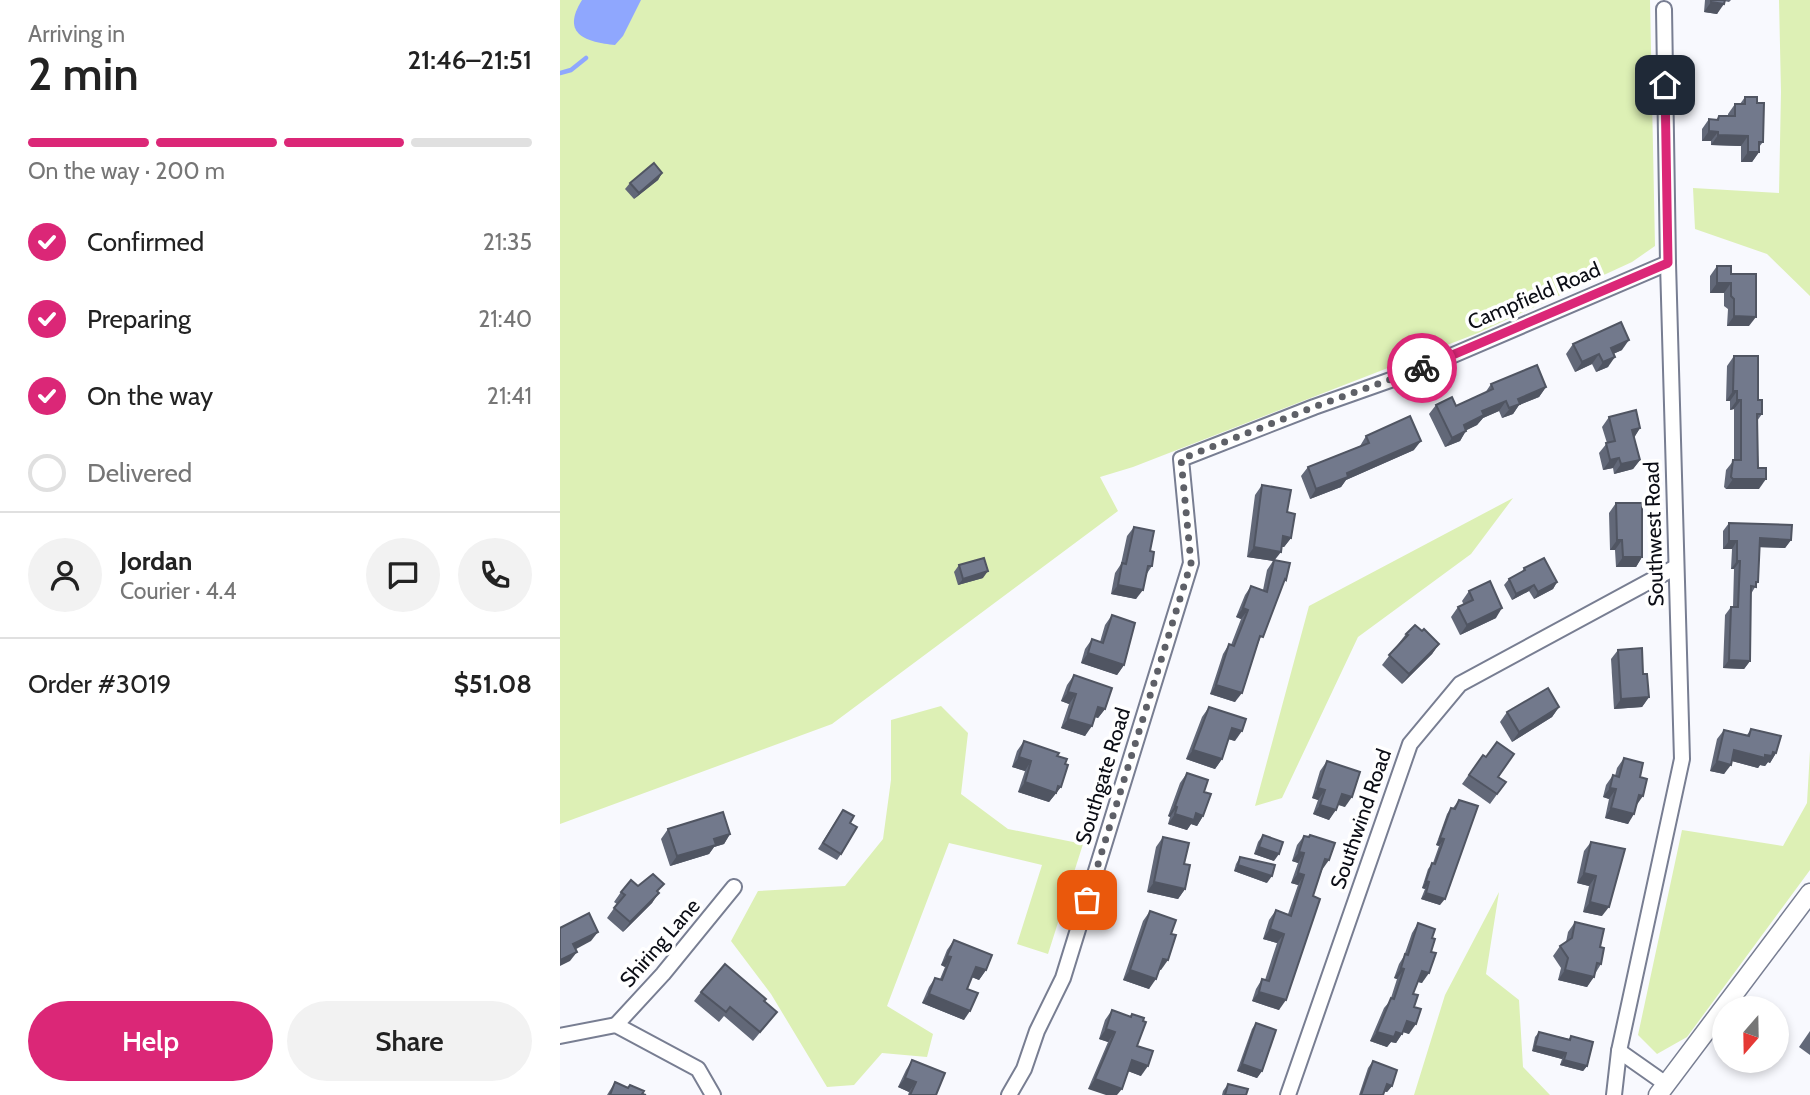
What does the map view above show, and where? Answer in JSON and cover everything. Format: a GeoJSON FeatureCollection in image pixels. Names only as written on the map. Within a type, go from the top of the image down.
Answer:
{"type":"FeatureCollection","features":[{"type":"Feature","properties":{"kind":"street","name":"Southwest Road"},"geometry":{"type":"LineString","coordinates":[[1615,1095],[1619,1051],[1682,759],[1664,9]]}},
{"type":"Feature","properties":{"kind":"street","name":"Campfield Road"},"geometry":{"type":"LineString","coordinates":[[1181,459],[1416,371],[1668,263]]}},
{"type":"Feature","properties":{"kind":"street","name":"Southgate Road"},"geometry":{"type":"LineString","coordinates":[[1009,1095],[1024,1069],[1037,1031],[1063,978],[1191,563],[1181,459]]}},
{"type":"Feature","properties":{"kind":"street","name":"Southwind Road"},"geometry":{"type":"LineString","coordinates":[[1287,1095],[1410,744],[1460,684],[1676,567]]}},
{"type":"Feature","properties":{"kind":"street","name":"Shiring Lane"},"geometry":{"type":"LineString","coordinates":[[616,1025],[679,957],[734,887]]}},
{"type":"Feature","properties":{"kind":"street"},"geometry":{"type":"LineString","coordinates":[[1619,1051],[1662,1090],[1810,893]]}},
{"type":"Feature","properties":{"kind":"street"},"geometry":{"type":"LineString","coordinates":[[560,1036],[616,1025],[698,1069],[713,1095]]}},
{"type":"Feature","properties":{"kind":"green space"},"geometry":{"type":"Polygon","coordinates":[[[560,0],[1650,0],[1655,246],[1632,262],[1478,333],[1133,467],[1100,477],[1118,511],[832,724],[560,824],[560,0]]]}},
{"type":"Feature","properties":{"kind":"green space"},"geometry":{"type":"Polygon","coordinates":[[[1779,0],[1810,0],[1810,296],[1767,254],[1695,229],[1693,188],[1779,193],[1779,0]]]}},
{"type":"Feature","properties":{"kind":"green space"},"geometry":{"type":"Polygon","coordinates":[[[1513,498],[1471,554],[1358,637],[1282,798],[1255,806],[1309,606],[1513,498]]]}},
{"type":"Feature","properties":{"kind":"green space"},"geometry":{"type":"Polygon","coordinates":[[[941,706],[968,733],[961,794],[1008,829],[1083,844],[1048,954],[1017,944],[1042,865],[949,843],[887,1006],[933,1034],[927,1057],[882,1053],[854,1085],[827,1087],[771,994],[731,941],[758,891],[845,886],[883,839],[891,780],[891,720],[941,706]]]}},
{"type":"Feature","properties":{"kind":"green space"},"geometry":{"type":"Polygon","coordinates":[[[1810,751],[1810,870],[1717,996],[1712,996],[1712,1003],[1687,1037],[1657,1054],[1638,1035],[1682,830],[1783,846],[1807,803],[1810,751]]]}},
{"type":"Feature","properties":{"kind":"green space"},"geometry":{"type":"Polygon","coordinates":[[[1499,892],[1486,974],[1519,1000],[1523,1067],[1550,1095],[1414,1095],[1445,995],[1499,892]]]}},
{"type":"Feature","properties":{"kind":"water"},"geometry":{"type":"Polygon","coordinates":[[[582,0],[641,0],[623,36],[615,45],[586,39],[575,29],[576,12],[582,0]]]}},
{"type":"Feature","properties":{"kind":"building"},"geometry":{"type":"Polygon","coordinates":[[[1711,0],[1725,0],[1724,4],[1711,0]]]}},
{"type":"Feature","properties":{"kind":"building"},"geometry":{"type":"Polygon","coordinates":[[[1745,97],[1757,97],[1757,103],[1764,103],[1763,142],[1759,142],[1759,152],[1748,152],[1748,136],[1718,135],[1718,132],[1709,131],[1709,119],[1735,116],[1735,104],[1745,104],[1745,97]]]}},
{"type":"Feature","properties":{"kind":"building"},"geometry":{"type":"Polygon","coordinates":[[[654,163],[662,173],[639,193],[630,183],[654,163]]]}},
{"type":"Feature","properties":{"kind":"building"},"geometry":{"type":"Polygon","coordinates":[[[1717,266],[1731,266],[1731,274],[1756,274],[1756,317],[1734,316],[1731,283],[1717,283],[1717,266]]]}},
{"type":"Feature","properties":{"kind":"building"},"geometry":{"type":"Polygon","coordinates":[[[1621,322],[1629,340],[1611,348],[1615,357],[1603,362],[1599,354],[1582,362],[1573,344],[1621,322]]]}},
{"type":"Feature","properties":{"kind":"building"},"geometry":{"type":"Polygon","coordinates":[[[1734,356],[1758,356],[1758,400],[1762,400],[1762,414],[1757,414],[1758,468],[1766,468],[1766,479],[1731,477],[1733,460],[1741,460],[1741,400],[1737,400],[1737,391],[1733,391],[1734,356]]]}},
{"type":"Feature","properties":{"kind":"building"},"geometry":{"type":"Polygon","coordinates":[[[1537,365],[1546,387],[1518,399],[1520,404],[1509,408],[1506,401],[1482,411],[1484,415],[1464,425],[1466,431],[1452,438],[1436,405],[1452,397],[1456,406],[1493,389],[1491,384],[1537,365]]]}},
{"type":"Feature","properties":{"kind":"building"},"geometry":{"type":"Polygon","coordinates":[[[1636,410],[1640,428],[1632,430],[1640,460],[1621,464],[1619,458],[1610,460],[1606,443],[1615,441],[1609,417],[1636,410]]]}},
{"type":"Feature","properties":{"kind":"building"},"geometry":{"type":"Polygon","coordinates":[[[1410,416],[1421,441],[1347,473],[1348,477],[1316,489],[1308,467],[1369,443],[1366,436],[1410,416]]]}},
{"type":"Feature","properties":{"kind":"building"},"geometry":{"type":"Polygon","coordinates":[[[1262,485],[1291,490],[1287,512],[1295,514],[1291,538],[1283,536],[1281,552],[1254,547],[1262,485]]]}},
{"type":"Feature","properties":{"kind":"building"},"geometry":{"type":"Polygon","coordinates":[[[1616,503],[1642,503],[1642,557],[1623,557],[1622,540],[1617,540],[1616,503]]]}},
{"type":"Feature","properties":{"kind":"building"},"geometry":{"type":"Polygon","coordinates":[[[1729,523],[1792,525],[1791,540],[1760,538],[1758,582],[1756,587],[1751,586],[1750,661],[1729,660],[1731,607],[1738,607],[1740,561],[1737,561],[1737,541],[1729,541],[1729,523]]]}},
{"type":"Feature","properties":{"kind":"building"},"geometry":{"type":"Polygon","coordinates":[[[1134,527],[1154,531],[1150,551],[1154,552],[1152,566],[1148,566],[1143,590],[1118,585],[1122,563],[1126,564],[1134,527]]]}},
{"type":"Feature","properties":{"kind":"building"},"geometry":{"type":"Polygon","coordinates":[[[984,558],[988,571],[963,579],[959,565],[984,558]]]}},
{"type":"Feature","properties":{"kind":"building"},"geometry":{"type":"Polygon","coordinates":[[[1544,558],[1557,582],[1538,592],[1534,585],[1516,594],[1509,579],[1544,558]]]}},
{"type":"Feature","properties":{"kind":"building"},"geometry":{"type":"Polygon","coordinates":[[[1274,560],[1290,563],[1286,580],[1263,637],[1260,636],[1242,693],[1216,685],[1229,644],[1234,646],[1248,610],[1243,608],[1251,586],[1267,592],[1274,560]]]}},
{"type":"Feature","properties":{"kind":"building"},"geometry":{"type":"Polygon","coordinates":[[[1490,581],[1502,608],[1467,625],[1458,607],[1473,600],[1469,591],[1490,581]]]}},
{"type":"Feature","properties":{"kind":"building"},"geometry":{"type":"Polygon","coordinates":[[[1112,615],[1135,623],[1124,665],[1088,653],[1092,639],[1103,643],[1112,615]]]}},
{"type":"Feature","properties":{"kind":"building"},"geometry":{"type":"Polygon","coordinates":[[[1415,625],[1422,631],[1424,629],[1439,644],[1409,674],[1389,655],[1415,625]]]}},
{"type":"Feature","properties":{"kind":"building"},"geometry":{"type":"Polygon","coordinates":[[[1642,648],[1643,674],[1647,674],[1649,697],[1621,699],[1618,650],[1642,648]]]}},
{"type":"Feature","properties":{"kind":"building"},"geometry":{"type":"Polygon","coordinates":[[[1074,675],[1112,688],[1105,709],[1098,707],[1092,726],[1068,719],[1076,694],[1068,692],[1074,675]]]}},
{"type":"Feature","properties":{"kind":"building"},"geometry":{"type":"Polygon","coordinates":[[[1548,688],[1559,707],[1519,732],[1507,712],[1548,688]]]}},
{"type":"Feature","properties":{"kind":"building"},"geometry":{"type":"Polygon","coordinates":[[[1209,707],[1246,719],[1242,731],[1232,728],[1222,759],[1193,750],[1209,707]]]}},
{"type":"Feature","properties":{"kind":"building"},"geometry":{"type":"Polygon","coordinates":[[[1751,729],[1781,736],[1776,753],[1773,752],[1772,756],[1765,755],[1765,758],[1734,750],[1731,765],[1717,761],[1724,730],[1749,736],[1751,729]]]}},
{"type":"Feature","properties":{"kind":"building"},"geometry":{"type":"Polygon","coordinates":[[[1024,741],[1059,753],[1057,756],[1067,759],[1065,764],[1068,765],[1061,787],[1058,786],[1056,793],[1025,782],[1031,761],[1019,757],[1024,741]]]}},
{"type":"Feature","properties":{"kind":"building"},"geometry":{"type":"Polygon","coordinates":[[[1497,742],[1514,754],[1498,777],[1506,782],[1497,794],[1469,775],[1483,755],[1486,757],[1497,742]]]}},
{"type":"Feature","properties":{"kind":"building"},"geometry":{"type":"Polygon","coordinates":[[[1624,758],[1643,763],[1640,777],[1647,779],[1643,796],[1639,795],[1634,814],[1611,808],[1616,789],[1610,788],[1613,775],[1619,777],[1624,758]]]}},
{"type":"Feature","properties":{"kind":"building"},"geometry":{"type":"Polygon","coordinates":[[[1327,761],[1360,772],[1352,797],[1342,794],[1336,810],[1320,805],[1325,790],[1318,788],[1327,761]]]}},
{"type":"Feature","properties":{"kind":"building"},"geometry":{"type":"Polygon","coordinates":[[[1187,773],[1208,780],[1204,792],[1211,794],[1203,816],[1196,813],[1194,820],[1175,814],[1175,806],[1187,773]]]}},
{"type":"Feature","properties":{"kind":"building"},"geometry":{"type":"Polygon","coordinates":[[[1459,800],[1478,806],[1445,899],[1426,893],[1429,882],[1426,881],[1444,839],[1440,838],[1451,808],[1455,809],[1459,800]]]}},
{"type":"Feature","properties":{"kind":"building"},"geometry":{"type":"Polygon","coordinates":[[[843,810],[854,816],[850,823],[857,827],[841,854],[823,843],[843,810]]]}},
{"type":"Feature","properties":{"kind":"building"},"geometry":{"type":"Polygon","coordinates":[[[723,812],[730,834],[714,839],[716,845],[677,856],[668,829],[723,812]]]}},
{"type":"Feature","properties":{"kind":"building"},"geometry":{"type":"Polygon","coordinates":[[[1263,835],[1283,842],[1279,854],[1259,847],[1263,835]]]}},
{"type":"Feature","properties":{"kind":"building"},"geometry":{"type":"Polygon","coordinates":[[[1310,835],[1335,843],[1329,860],[1325,859],[1313,896],[1320,899],[1286,1000],[1259,992],[1262,979],[1269,981],[1284,934],[1270,929],[1276,910],[1291,916],[1304,875],[1298,873],[1304,853],[1299,852],[1304,836],[1310,835]]]}},
{"type":"Feature","properties":{"kind":"building"},"geometry":{"type":"Polygon","coordinates":[[[1163,837],[1189,843],[1184,864],[1190,865],[1185,889],[1154,882],[1163,837]]]}},
{"type":"Feature","properties":{"kind":"building"},"geometry":{"type":"Polygon","coordinates":[[[1591,842],[1625,849],[1609,907],[1590,902],[1596,876],[1584,873],[1591,842]]]}},
{"type":"Feature","properties":{"kind":"building"},"geometry":{"type":"Polygon","coordinates":[[[1240,857],[1275,865],[1272,876],[1238,865],[1240,857]]]}},
{"type":"Feature","properties":{"kind":"building"},"geometry":{"type":"Polygon","coordinates":[[[653,874],[664,884],[657,891],[659,893],[630,922],[614,908],[625,895],[621,892],[631,880],[638,886],[653,874]]]}},
{"type":"Feature","properties":{"kind":"building"},"geometry":{"type":"Polygon","coordinates":[[[1150,911],[1176,920],[1171,934],[1176,935],[1168,960],[1163,959],[1156,979],[1130,970],[1150,911]]]}},
{"type":"Feature","properties":{"kind":"building"},"geometry":{"type":"Polygon","coordinates":[[[589,913],[598,932],[573,944],[577,952],[560,960],[560,928],[589,913]]]}},
{"type":"Feature","properties":{"kind":"building"},"geometry":{"type":"Polygon","coordinates":[[[1575,922],[1604,929],[1600,947],[1604,948],[1601,964],[1597,963],[1594,977],[1565,970],[1568,958],[1560,946],[1572,938],[1575,922]]]}},
{"type":"Feature","properties":{"kind":"building"},"geometry":{"type":"Polygon","coordinates":[[[1418,923],[1435,929],[1431,952],[1436,953],[1429,973],[1422,971],[1413,994],[1418,995],[1414,1007],[1421,1009],[1416,1024],[1407,1021],[1402,1034],[1396,1032],[1394,1037],[1377,1032],[1391,998],[1394,999],[1404,969],[1401,968],[1405,954],[1408,955],[1418,923]]]}},
{"type":"Feature","properties":{"kind":"building"},"geometry":{"type":"Polygon","coordinates":[[[954,940],[992,955],[986,970],[976,967],[967,989],[978,993],[970,1011],[929,994],[935,978],[942,980],[951,957],[947,956],[954,940]]]}},
{"type":"Feature","properties":{"kind":"building"},"geometry":{"type":"Polygon","coordinates":[[[725,964],[777,1012],[760,1032],[730,1007],[726,1012],[701,992],[725,964]]]}},
{"type":"Feature","properties":{"kind":"building"},"geometry":{"type":"Polygon","coordinates":[[[1112,1010],[1131,1017],[1132,1014],[1144,1018],[1143,1021],[1146,1022],[1137,1046],[1153,1051],[1148,1066],[1132,1060],[1122,1089],[1095,1079],[1115,1032],[1106,1029],[1112,1010]]]}},
{"type":"Feature","properties":{"kind":"building"},"geometry":{"type":"Polygon","coordinates":[[[1256,1023],[1276,1030],[1262,1071],[1242,1064],[1256,1023]]]}},
{"type":"Feature","properties":{"kind":"building"},"geometry":{"type":"Polygon","coordinates":[[[1539,1032],[1570,1040],[1571,1036],[1593,1042],[1587,1066],[1564,1060],[1566,1053],[1535,1046],[1539,1032]]]}},
{"type":"Feature","properties":{"kind":"building"},"geometry":{"type":"Polygon","coordinates":[[[912,1060],[945,1073],[936,1095],[910,1095],[916,1082],[905,1078],[912,1060]]]}},
{"type":"Feature","properties":{"kind":"building"},"geometry":{"type":"Polygon","coordinates":[[[1373,1061],[1397,1070],[1392,1086],[1387,1084],[1383,1095],[1361,1095],[1373,1061]]]}},
{"type":"Feature","properties":{"kind":"building"},"geometry":{"type":"Polygon","coordinates":[[[615,1082],[628,1088],[630,1085],[644,1091],[642,1094],[646,1095],[610,1095],[615,1082]]]}},
{"type":"Feature","properties":{"kind":"building"},"geometry":{"type":"Polygon","coordinates":[[[1228,1084],[1248,1089],[1246,1095],[1225,1095],[1228,1084]]]}},
{"type":"Feature","properties":{"kind":"waterway"},"geometry":{"type":"LineString","coordinates":[[560,73],[571,70],[586,58]]}},
{"type":"Feature","properties":{"kind":"way so far"},"geometry":{"type":"LineString","coordinates":[[1087,900],[1191,563],[1181,459],[1422,368]]}},
{"type":"Feature","properties":{"kind":"route"},"geometry":{"type":"LineString","coordinates":[[1422,368],[1668,263],[1665,85]]}}]}
